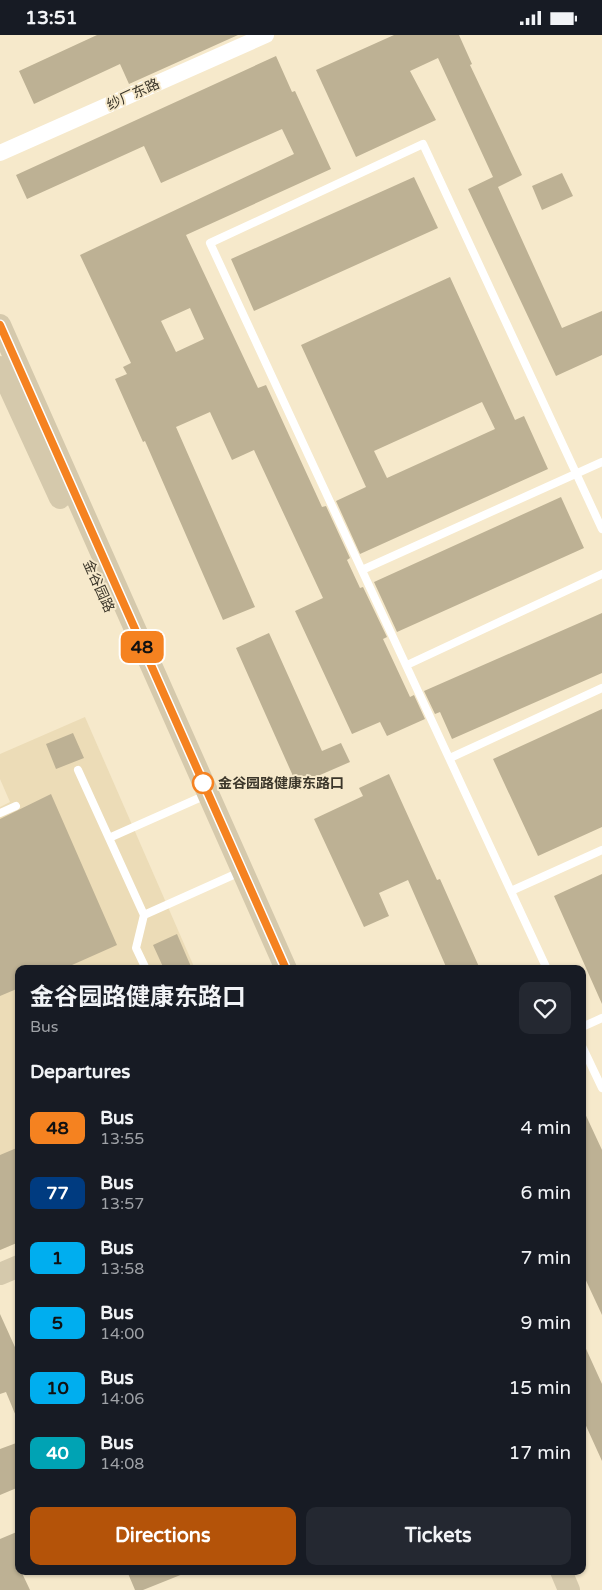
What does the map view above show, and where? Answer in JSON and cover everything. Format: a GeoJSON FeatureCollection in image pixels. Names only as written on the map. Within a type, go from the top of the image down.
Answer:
{"type":"FeatureCollection","features":[{"type":"Feature","properties":{"kind":"main road","name":"金谷园路"},"geometry":{"type":"LineString","coordinates":[[0,325],[236,873],[271,965]]}},
{"type":"Feature","properties":{"kind":"main road","name":"金谷园路"},"geometry":{"type":"LineString","coordinates":[[0,367],[202,797]]}},
{"type":"Feature","properties":{"kind":"main road","name":"金谷园路"},"geometry":{"type":"LineString","coordinates":[[236,873],[284,965]]}},
{"type":"Feature","properties":{"kind":"main road"},"geometry":{"type":"LineString","coordinates":[[0,1274],[15,1268]]}},
{"type":"Feature","properties":{"kind":"main road"},"geometry":{"type":"LineString","coordinates":[[549,1575],[555,1590]]}},
{"type":"Feature","properties":{"kind":"main road"},"geometry":{"type":"LineString","coordinates":[[563,1575],[569,1590]]}},
{"type":"Feature","properties":{"kind":"street","name":"纱厂东路"},"geometry":{"type":"LineString","coordinates":[[0,153],[266,35]]}},
{"type":"Feature","properties":{"kind":"lane"},"geometry":{"type":"LineString","coordinates":[[545,965],[210,243],[424,144],[602,529]]}},
{"type":"Feature","properties":{"kind":"lane"},"geometry":{"type":"LineString","coordinates":[[362,570],[602,462]]}},
{"type":"Feature","properties":{"kind":"lane"},"geometry":{"type":"LineString","coordinates":[[406,665],[602,574]]}},
{"type":"Feature","properties":{"kind":"lane"},"geometry":{"type":"LineString","coordinates":[[450,758],[602,688]]}},
{"type":"Feature","properties":{"kind":"lane"},"geometry":{"type":"LineString","coordinates":[[78,771],[144,915],[136,947],[144,965]]}},
{"type":"Feature","properties":{"kind":"lane"},"geometry":{"type":"LineString","coordinates":[[109,838],[202,797]]}},
{"type":"Feature","properties":{"kind":"lane"},"geometry":{"type":"LineString","coordinates":[[0,813],[16,806]]}},
{"type":"Feature","properties":{"kind":"lane"},"geometry":{"type":"LineString","coordinates":[[511,891],[602,849]]}},
{"type":"Feature","properties":{"kind":"lane"},"geometry":{"type":"LineString","coordinates":[[144,915],[236,873]]}},
{"type":"Feature","properties":{"kind":"lane"},"geometry":{"type":"LineString","coordinates":[[586,1025],[602,1018]]}},
{"type":"Feature","properties":{"kind":"lane"},"geometry":{"type":"LineString","coordinates":[[586,1054],[602,1088]]}},
{"type":"Feature","properties":{"kind":"shaded area"},"geometry":{"type":"Polygon","coordinates":[[[85,717],[193,965],[15,965],[15,1244],[0,1250],[0,807],[10,802],[0,779],[0,754],[85,717]]]}},
{"type":"Feature","properties":{"kind":"building"},"geometry":{"type":"Polygon","coordinates":[[[97,35],[238,35],[129,84],[120,64],[34,104],[19,71],[97,35]]]}},
{"type":"Feature","properties":{"kind":"building"},"geometry":{"type":"Polygon","coordinates":[[[394,35],[459,35],[472,64],[470,65],[522,175],[498,187],[562,328],[602,311],[602,355],[556,376],[468,189],[493,177],[438,58],[410,71],[436,120],[356,157],[316,70],[394,35]]]}},
{"type":"Feature","properties":{"kind":"building"},"geometry":{"type":"Polygon","coordinates":[[[276,56],[292,92],[295,91],[331,169],[186,235],[258,388],[266,385],[322,507],[326,506],[350,558],[347,560],[360,588],[363,587],[387,637],[383,639],[410,697],[414,695],[425,719],[387,736],[380,722],[352,734],[295,611],[323,598],[254,450],[232,460],[210,412],[176,427],[255,607],[223,620],[145,441],[143,442],[115,379],[127,374],[123,367],[131,363],[80,255],[294,154],[282,129],[161,183],[144,146],[27,199],[16,175],[276,56]],[[190,308],[161,321],[176,352],[204,339],[190,308]]]}},
{"type":"Feature","properties":{"kind":"building"},"geometry":{"type":"Polygon","coordinates":[[[562,173],[573,196],[542,210],[532,186],[562,173]]]}},
{"type":"Feature","properties":{"kind":"building"},"geometry":{"type":"Polygon","coordinates":[[[414,177],[438,228],[254,311],[231,259],[414,177]]]}},
{"type":"Feature","properties":{"kind":"building"},"geometry":{"type":"Polygon","coordinates":[[[450,277],[515,420],[524,416],[548,469],[360,554],[336,501],[366,487],[301,345],[450,277]],[[482,402],[374,451],[387,478],[495,429],[482,402]]]}},
{"type":"Feature","properties":{"kind":"building"},"geometry":{"type":"Polygon","coordinates":[[[561,497],[584,548],[397,632],[374,582],[561,497]]]}},
{"type":"Feature","properties":{"kind":"building"},"geometry":{"type":"Polygon","coordinates":[[[602,613],[602,673],[452,739],[440,712],[435,714],[424,691],[602,613]]]}},
{"type":"Feature","properties":{"kind":"building"},"geometry":{"type":"Polygon","coordinates":[[[269,633],[322,751],[341,743],[350,762],[297,785],[236,648],[269,633]]]}},
{"type":"Feature","properties":{"kind":"building"},"geometry":{"type":"Polygon","coordinates":[[[602,709],[602,827],[538,856],[493,759],[602,709]]]}},
{"type":"Feature","properties":{"kind":"building"},"geometry":{"type":"Polygon","coordinates":[[[73,733],[84,758],[56,769],[46,744],[73,733]]]}},
{"type":"Feature","properties":{"kind":"building"},"geometry":{"type":"Polygon","coordinates":[[[389,774],[437,880],[440,879],[478,965],[445,965],[408,880],[379,893],[389,916],[364,927],[314,819],[363,796],[359,788],[389,774]]]}},
{"type":"Feature","properties":{"kind":"building"},"geometry":{"type":"Polygon","coordinates":[[[51,794],[117,945],[72,965],[15,965],[15,990],[0,996],[0,819],[51,794]]]}},
{"type":"Feature","properties":{"kind":"building"},"geometry":{"type":"Polygon","coordinates":[[[602,874],[602,1004],[586,965],[554,896],[602,874]]]}},
{"type":"Feature","properties":{"kind":"building"},"geometry":{"type":"Polygon","coordinates":[[[177,934],[190,965],[162,965],[153,945],[177,934]]]}},
{"type":"Feature","properties":{"kind":"building"},"geometry":{"type":"Polygon","coordinates":[[[586,1116],[602,1150],[602,1315],[586,1281],[586,1116]]]}},
{"type":"Feature","properties":{"kind":"building"},"geometry":{"type":"Polygon","coordinates":[[[15,1149],[15,1244],[0,1250],[0,1155],[15,1149]]]}},
{"type":"Feature","properties":{"kind":"building"},"geometry":{"type":"Polygon","coordinates":[[[0,1314],[15,1347],[15,1414],[6,1392],[0,1394],[0,1314]]]}},
{"type":"Feature","properties":{"kind":"building"},"geometry":{"type":"Polygon","coordinates":[[[586,1349],[602,1384],[602,1461],[586,1426],[586,1349]]]}},
{"type":"Feature","properties":{"kind":"building"},"geometry":{"type":"Polygon","coordinates":[[[15,1443],[15,1489],[0,1495],[0,1449],[15,1443]]]}},
{"type":"Feature","properties":{"kind":"building"},"geometry":{"type":"Polygon","coordinates":[[[15,1533],[15,1575],[23,1575],[30,1590],[0,1590],[0,1539],[15,1533]]]}},
{"type":"Feature","properties":{"kind":"building"},"geometry":{"type":"Polygon","coordinates":[[[129,1575],[180,1575],[143,1590],[135,1590],[129,1575]]]}},
{"type":"Feature","properties":{"kind":"bus line","name":"48"},"geometry":{"type":"LineString","coordinates":[[0,325],[284,965]]}},
{"type":"Feature","properties":{"kind":"place","name":"金谷园路健康东路口"},"geometry":{"type":"Point","coordinates":[203,783]}}]}
